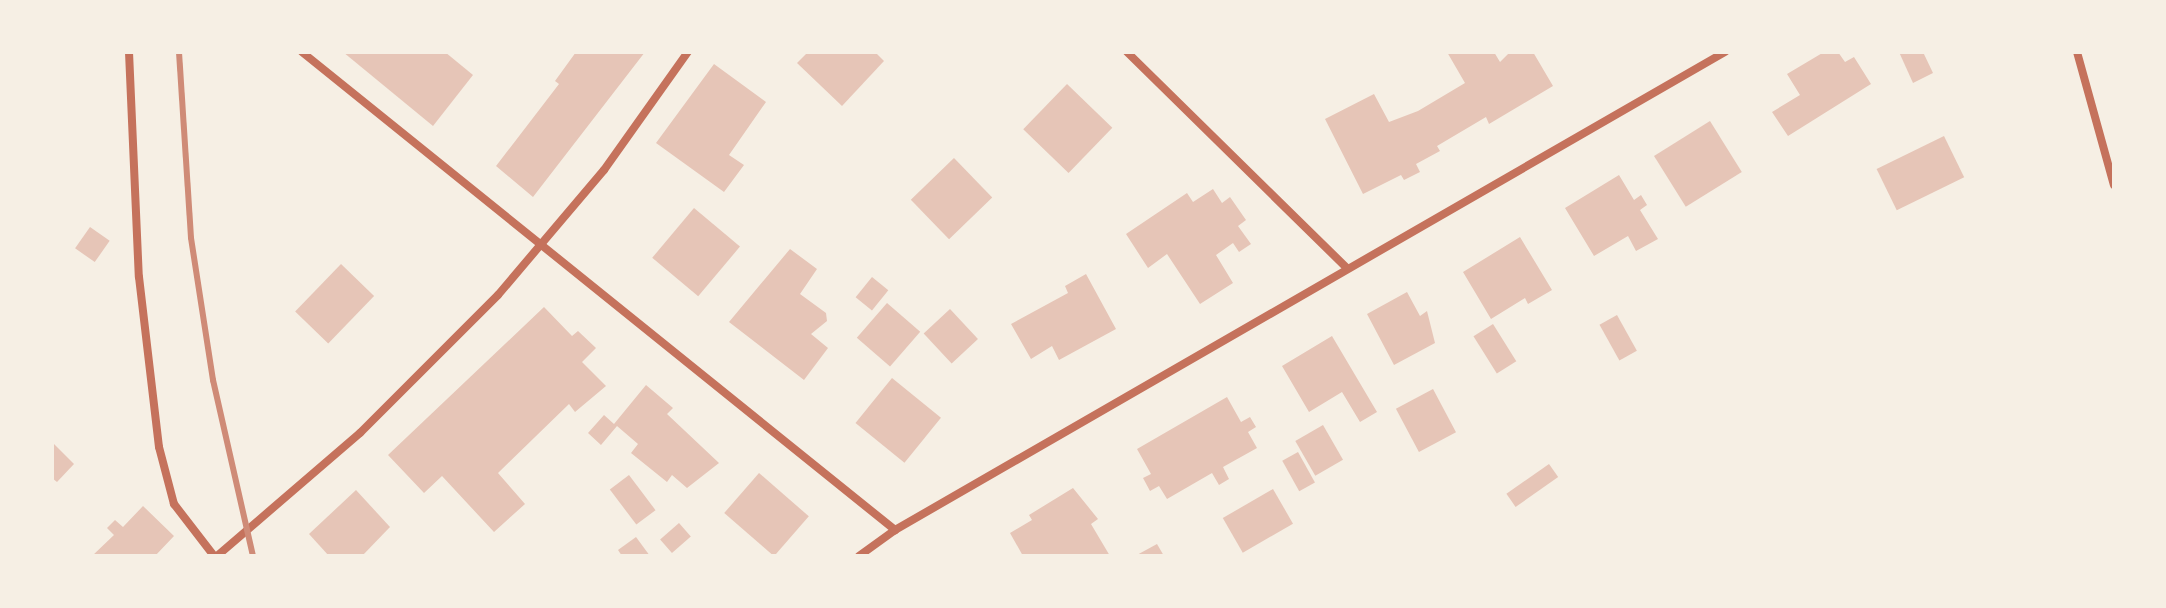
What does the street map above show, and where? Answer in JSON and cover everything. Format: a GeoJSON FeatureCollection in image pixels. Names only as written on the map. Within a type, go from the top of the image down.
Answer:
{"type":"FeatureCollection","features":[{"type":"Feature","properties":{"kind":"street"},"geometry":{"type":"LineString","coordinates":[[129,52],[139,277],[159,447],[174,504],[216,556],[360,433],[544,247],[688,52]]}},
{"type":"Feature","properties":{"kind":"street"},"geometry":{"type":"LineString","coordinates":[[302,52],[895,530]]}},
{"type":"Feature","properties":{"kind":"street"},"geometry":{"type":"LineString","coordinates":[[1127,52],[1347,268]]}},
{"type":"Feature","properties":{"kind":"street"},"geometry":{"type":"LineString","coordinates":[[859,556],[895,530],[1725,52]]}},
{"type":"Feature","properties":{"kind":"street"},"geometry":{"type":"LineString","coordinates":[[2077,52],[2114,185]]}},
{"type":"Feature","properties":{"kind":"building"},"geometry":{"type":"Polygon","coordinates":[[[343,52],[445,52],[473,75],[433,126],[343,52]]]}},
{"type":"Feature","properties":{"kind":"building"},"geometry":{"type":"Polygon","coordinates":[[[576,52],[645,52],[533,197],[496,166],[559,84],[555,81],[576,52]]]}},
{"type":"Feature","properties":{"kind":"building"},"geometry":{"type":"Polygon","coordinates":[[[808,52],[875,52],[884,61],[842,106],[797,63],[808,52]]]}},
{"type":"Feature","properties":{"kind":"building"},"geometry":{"type":"Polygon","coordinates":[[[1447,52],[1494,52],[1500,62],[1510,52],[1533,52],[1553,86],[1489,124],[1486,117],[1437,146],[1440,151],[1416,164],[1420,172],[1404,180],[1401,175],[1363,194],[1325,119],[1374,94],[1389,122],[1418,111],[1465,83],[1447,52]]]}},
{"type":"Feature","properties":{"kind":"building"},"geometry":{"type":"Polygon","coordinates":[[[1824,52],[1838,52],[1845,62],[1854,57],[1871,84],[1788,136],[1772,112],[1800,95],[1787,74],[1824,52]]]}},
{"type":"Feature","properties":{"kind":"building"},"geometry":{"type":"Polygon","coordinates":[[[1899,52],[1923,52],[1933,73],[1913,83],[1899,52]]]}},
{"type":"Feature","properties":{"kind":"building"},"geometry":{"type":"Polygon","coordinates":[[[714,64],[766,102],[729,155],[744,165],[724,192],[656,143],[714,64]]]}},
{"type":"Feature","properties":{"kind":"building"},"geometry":{"type":"Polygon","coordinates":[[[1067,84],[1112,128],[1069,173],[1023,129],[1067,84]]]}},
{"type":"Feature","properties":{"kind":"building"},"geometry":{"type":"Polygon","coordinates":[[[1710,121],[1742,172],[1686,207],[1654,156],[1710,121]]]}},
{"type":"Feature","properties":{"kind":"building"},"geometry":{"type":"Polygon","coordinates":[[[1944,136],[1964,177],[1897,210],[1877,169],[1944,136]]]}},
{"type":"Feature","properties":{"kind":"building"},"geometry":{"type":"Polygon","coordinates":[[[954,158],[992,198],[949,239],[911,200],[954,158]]]}},
{"type":"Feature","properties":{"kind":"building"},"geometry":{"type":"Polygon","coordinates":[[[1619,175],[1634,200],[1641,195],[1647,205],[1640,210],[1658,239],[1636,251],[1628,236],[1594,256],[1565,208],[1619,175]]]}},
{"type":"Feature","properties":{"kind":"building"},"geometry":{"type":"Polygon","coordinates":[[[1213,189],[1222,203],[1230,197],[1246,220],[1238,226],[1251,244],[1239,252],[1233,243],[1216,255],[1233,283],[1200,304],[1167,254],[1148,268],[1126,234],[1187,193],[1193,202],[1213,189]]]}},
{"type":"Feature","properties":{"kind":"building"},"geometry":{"type":"Polygon","coordinates":[[[694,208],[740,247],[698,296],[652,258],[694,208]]]}},
{"type":"Feature","properties":{"kind":"building"},"geometry":{"type":"Polygon","coordinates":[[[90,227],[110,241],[95,262],[75,248],[90,227]]]}},
{"type":"Feature","properties":{"kind":"building"},"geometry":{"type":"Polygon","coordinates":[[[1520,237],[1552,290],[1528,304],[1525,298],[1491,319],[1463,272],[1520,237]]]}},
{"type":"Feature","properties":{"kind":"building"},"geometry":{"type":"Polygon","coordinates":[[[790,249],[817,269],[800,294],[826,313],[827,321],[811,334],[828,348],[804,380],[729,322],[790,249]]]}},
{"type":"Feature","properties":{"kind":"building"},"geometry":{"type":"Polygon","coordinates":[[[341,264],[374,296],[328,343],[295,311],[341,264]]]}},
{"type":"Feature","properties":{"kind":"building"},"geometry":{"type":"Polygon","coordinates":[[[1086,274],[1116,329],[1059,360],[1052,346],[1031,359],[1011,324],[1068,293],[1065,286],[1086,274]]]}},
{"type":"Feature","properties":{"kind":"building"},"geometry":{"type":"Polygon","coordinates":[[[872,277],[888,290],[872,310],[856,297],[872,277]]]}},
{"type":"Feature","properties":{"kind":"building"},"geometry":{"type":"Polygon","coordinates":[[[1407,292],[1420,316],[1427,311],[1435,343],[1394,365],[1367,314],[1407,292]]]}},
{"type":"Feature","properties":{"kind":"building"},"geometry":{"type":"Polygon","coordinates":[[[887,303],[920,332],[890,367],[857,338],[887,303]]]}},
{"type":"Feature","properties":{"kind":"building"},"geometry":{"type":"Polygon","coordinates":[[[544,307],[572,336],[578,331],[596,348],[582,362],[606,386],[575,412],[569,404],[498,473],[525,504],[494,532],[442,476],[424,493],[388,455],[544,307]]]}},
{"type":"Feature","properties":{"kind":"building"},"geometry":{"type":"Polygon","coordinates":[[[950,309],[978,339],[952,364],[924,334],[950,309]]]}},
{"type":"Feature","properties":{"kind":"building"},"geometry":{"type":"Polygon","coordinates":[[[1617,315],[1637,351],[1619,361],[1600,325],[1617,315]]]}},
{"type":"Feature","properties":{"kind":"building"},"geometry":{"type":"Polygon","coordinates":[[[1493,324],[1516,361],[1497,374],[1473,336],[1493,324]]]}},
{"type":"Feature","properties":{"kind":"building"},"geometry":{"type":"Polygon","coordinates":[[[1332,336],[1377,412],[1360,422],[1342,392],[1309,412],[1282,366],[1332,336]]]}},
{"type":"Feature","properties":{"kind":"building"},"geometry":{"type":"Polygon","coordinates":[[[892,378],[941,418],[904,463],[855,423],[892,378]]]}},
{"type":"Feature","properties":{"kind":"building"},"geometry":{"type":"Polygon","coordinates":[[[646,385],[673,408],[667,414],[719,463],[687,488],[672,475],[667,482],[631,453],[638,444],[617,426],[601,445],[588,433],[604,415],[614,424],[646,385]]]}},
{"type":"Feature","properties":{"kind":"building"},"geometry":{"type":"Polygon","coordinates":[[[1433,389],[1456,432],[1419,452],[1396,409],[1433,389]]]}},
{"type":"Feature","properties":{"kind":"building"},"geometry":{"type":"Polygon","coordinates":[[[1227,397],[1241,422],[1250,417],[1256,427],[1248,432],[1257,448],[1223,467],[1229,479],[1219,485],[1212,473],[1167,499],[1159,486],[1150,491],[1143,478],[1151,474],[1137,449],[1227,397]]]}},
{"type":"Feature","properties":{"kind":"building"},"geometry":{"type":"Polygon","coordinates":[[[1323,425],[1343,460],[1315,476],[1295,441],[1323,425]]]}},
{"type":"Feature","properties":{"kind":"building"},"geometry":{"type":"Polygon","coordinates":[[[52,442],[74,464],[57,482],[52,478],[52,442]]]}},
{"type":"Feature","properties":{"kind":"building"},"geometry":{"type":"Polygon","coordinates":[[[1298,452],[1315,483],[1299,491],[1282,461],[1298,452]]]}},
{"type":"Feature","properties":{"kind":"building"},"geometry":{"type":"Polygon","coordinates":[[[1549,464],[1558,477],[1516,507],[1506,494],[1549,464]]]}},
{"type":"Feature","properties":{"kind":"building"},"geometry":{"type":"Polygon","coordinates":[[[759,473],[809,516],[774,556],[724,513],[759,473]]]}},
{"type":"Feature","properties":{"kind":"building"},"geometry":{"type":"Polygon","coordinates":[[[629,475],[655,510],[636,525],[610,489],[629,475]]]}},
{"type":"Feature","properties":{"kind":"building"},"geometry":{"type":"Polygon","coordinates":[[[1073,488],[1098,519],[1091,524],[1110,556],[1023,556],[1010,533],[1032,520],[1029,515],[1073,488]]]}},
{"type":"Feature","properties":{"kind":"building"},"geometry":{"type":"Polygon","coordinates":[[[1273,489],[1293,524],[1243,553],[1223,518],[1273,489]]]}},
{"type":"Feature","properties":{"kind":"building"},"geometry":{"type":"Polygon","coordinates":[[[356,490],[390,527],[362,556],[329,556],[309,534],[356,490]]]}},
{"type":"Feature","properties":{"kind":"building"},"geometry":{"type":"Polygon","coordinates":[[[143,506],[174,536],[155,556],[92,556],[114,535],[107,528],[115,520],[123,527],[143,506]]]}},
{"type":"Feature","properties":{"kind":"building"},"geometry":{"type":"Polygon","coordinates":[[[679,523],[691,537],[672,553],[660,539],[679,523]]]}},
{"type":"Feature","properties":{"kind":"building"},"geometry":{"type":"Polygon","coordinates":[[[636,537],[650,556],[622,556],[618,550],[636,537]]]}},
{"type":"Feature","properties":{"kind":"building"},"geometry":{"type":"Polygon","coordinates":[[[1157,544],[1164,556],[1135,556],[1157,544]]]}},
{"type":"Feature","properties":{"kind":"railway"},"geometry":{"type":"LineString","coordinates":[[179,52],[191,238],[213,380],[253,556]]}}]}
